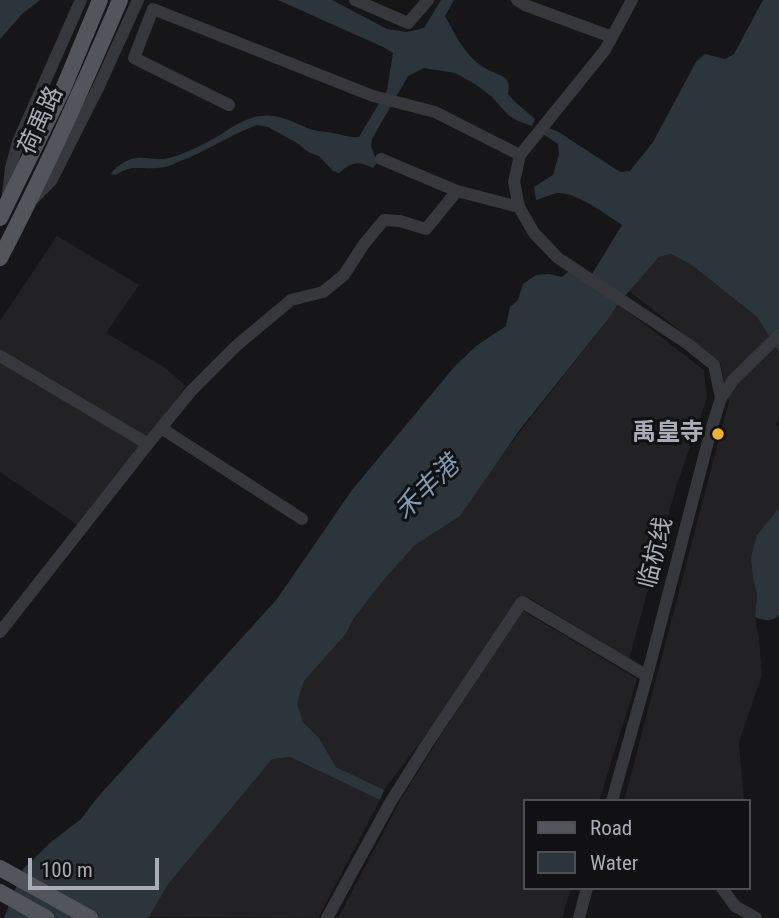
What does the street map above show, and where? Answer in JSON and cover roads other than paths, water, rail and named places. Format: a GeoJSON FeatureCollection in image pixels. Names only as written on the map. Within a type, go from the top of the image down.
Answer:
{"type":"FeatureCollection","features":[{"type":"Feature","properties":{"kind":"main road","name":"荷禹路"},"geometry":{"type":"LineString","coordinates":[[0,218],[63,89],[100,0]]}},
{"type":"Feature","properties":{"kind":"main road","name":"荷禹路"},"geometry":{"type":"LineString","coordinates":[[0,258],[95,60],[120,0]]}},
{"type":"Feature","properties":{"kind":"main road"},"geometry":{"type":"LineString","coordinates":[[0,868],[85,915]]}},
{"type":"Feature","properties":{"kind":"main road"},"geometry":{"type":"LineString","coordinates":[[0,892],[46,918]]}},
{"type":"Feature","properties":{"kind":"street"},"geometry":{"type":"LineString","coordinates":[[28,204],[51,181],[99,86],[138,0]]}},
{"type":"Feature","properties":{"kind":"street"},"geometry":{"type":"LineString","coordinates":[[355,0],[408,23],[428,0]]}},
{"type":"Feature","properties":{"kind":"street"},"geometry":{"type":"LineString","coordinates":[[517,0],[612,37]]}},
{"type":"Feature","properties":{"kind":"street"},"geometry":{"type":"LineString","coordinates":[[632,0],[605,50],[520,155],[514,182],[519,207],[534,233],[558,258],[688,344],[714,365],[721,398]]}},
{"type":"Feature","properties":{"kind":"street"},"geometry":{"type":"LineString","coordinates":[[8,203],[11,168],[18,142],[80,2]]}},
{"type":"Feature","properties":{"kind":"street"},"geometry":{"type":"LineString","coordinates":[[229,104],[134,58],[153,9],[373,96],[435,112],[520,155]]}},
{"type":"Feature","properties":{"kind":"street"},"geometry":{"type":"LineString","coordinates":[[381,159],[457,191],[519,207]]}},
{"type":"Feature","properties":{"kind":"street"},"geometry":{"type":"LineString","coordinates":[[0,632],[191,391],[236,346],[291,300],[323,292],[344,275],[384,220],[426,229],[457,191]]}},
{"type":"Feature","properties":{"kind":"street","name":"临杭线"},"geometry":{"type":"LineString","coordinates":[[613,799],[647,677],[710,430],[721,398],[734,379],[775,340]]}},
{"type":"Feature","properties":{"kind":"street"},"geometry":{"type":"LineString","coordinates":[[0,356],[148,444]]}},
{"type":"Feature","properties":{"kind":"street"},"geometry":{"type":"LineString","coordinates":[[161,428],[302,519]]}},
{"type":"Feature","properties":{"kind":"street"},"geometry":{"type":"LineString","coordinates":[[327,918],[390,803],[522,602],[647,677]]}},
{"type":"Feature","properties":{"kind":"street"},"geometry":{"type":"LineString","coordinates":[[579,918],[586,890]]}},
{"type":"Feature","properties":{"kind":"street"},"geometry":{"type":"LineString","coordinates":[[723,890],[735,906],[755,918]]}},
{"type":"Feature","properties":{"kind":"water"},"geometry":{"type":"Polygon","coordinates":[[[0,0],[40,0],[22,14],[0,39],[0,0]]]}},
{"type":"Feature","properties":{"kind":"water"},"geometry":{"type":"Polygon","coordinates":[[[278,0],[332,0],[387,29],[407,32],[424,28],[441,0],[454,0],[445,16],[457,38],[466,52],[478,63],[507,80],[508,94],[535,119],[532,126],[508,115],[491,96],[455,73],[424,68],[408,76],[372,139],[371,146],[377,163],[373,168],[354,163],[339,173],[333,171],[319,156],[268,127],[257,125],[168,166],[131,168],[116,175],[111,174],[122,163],[133,158],[165,159],[182,154],[240,123],[259,116],[290,120],[312,130],[359,137],[387,90],[393,53],[278,0]]]}},
{"type":"Feature","properties":{"kind":"water","name":"禾丰港"},"geometry":{"type":"Polygon","coordinates":[[[763,0],[779,0],[779,352],[757,317],[693,266],[671,254],[659,257],[618,304],[518,432],[460,516],[414,546],[354,618],[345,635],[304,681],[297,703],[303,722],[319,738],[336,767],[384,790],[380,800],[290,757],[272,759],[169,883],[148,918],[4,918],[23,869],[81,819],[277,599],[352,490],[455,366],[476,346],[506,326],[510,307],[518,300],[523,284],[536,275],[562,277],[570,270],[592,274],[622,225],[573,196],[558,193],[536,200],[534,187],[553,175],[559,154],[558,144],[543,134],[548,128],[557,131],[620,172],[630,171],[653,142],[696,62],[705,54],[725,59],[734,54],[763,0]]]}},
{"type":"Feature","properties":{"kind":"water"},"geometry":{"type":"Polygon","coordinates":[[[779,508],[779,615],[764,620],[755,617],[757,595],[751,557],[757,535],[779,508]]]}},
{"type":"Feature","properties":{"kind":"place","name":"禹皇寺"},"geometry":{"type":"Point","coordinates":[718,434]}}]}
